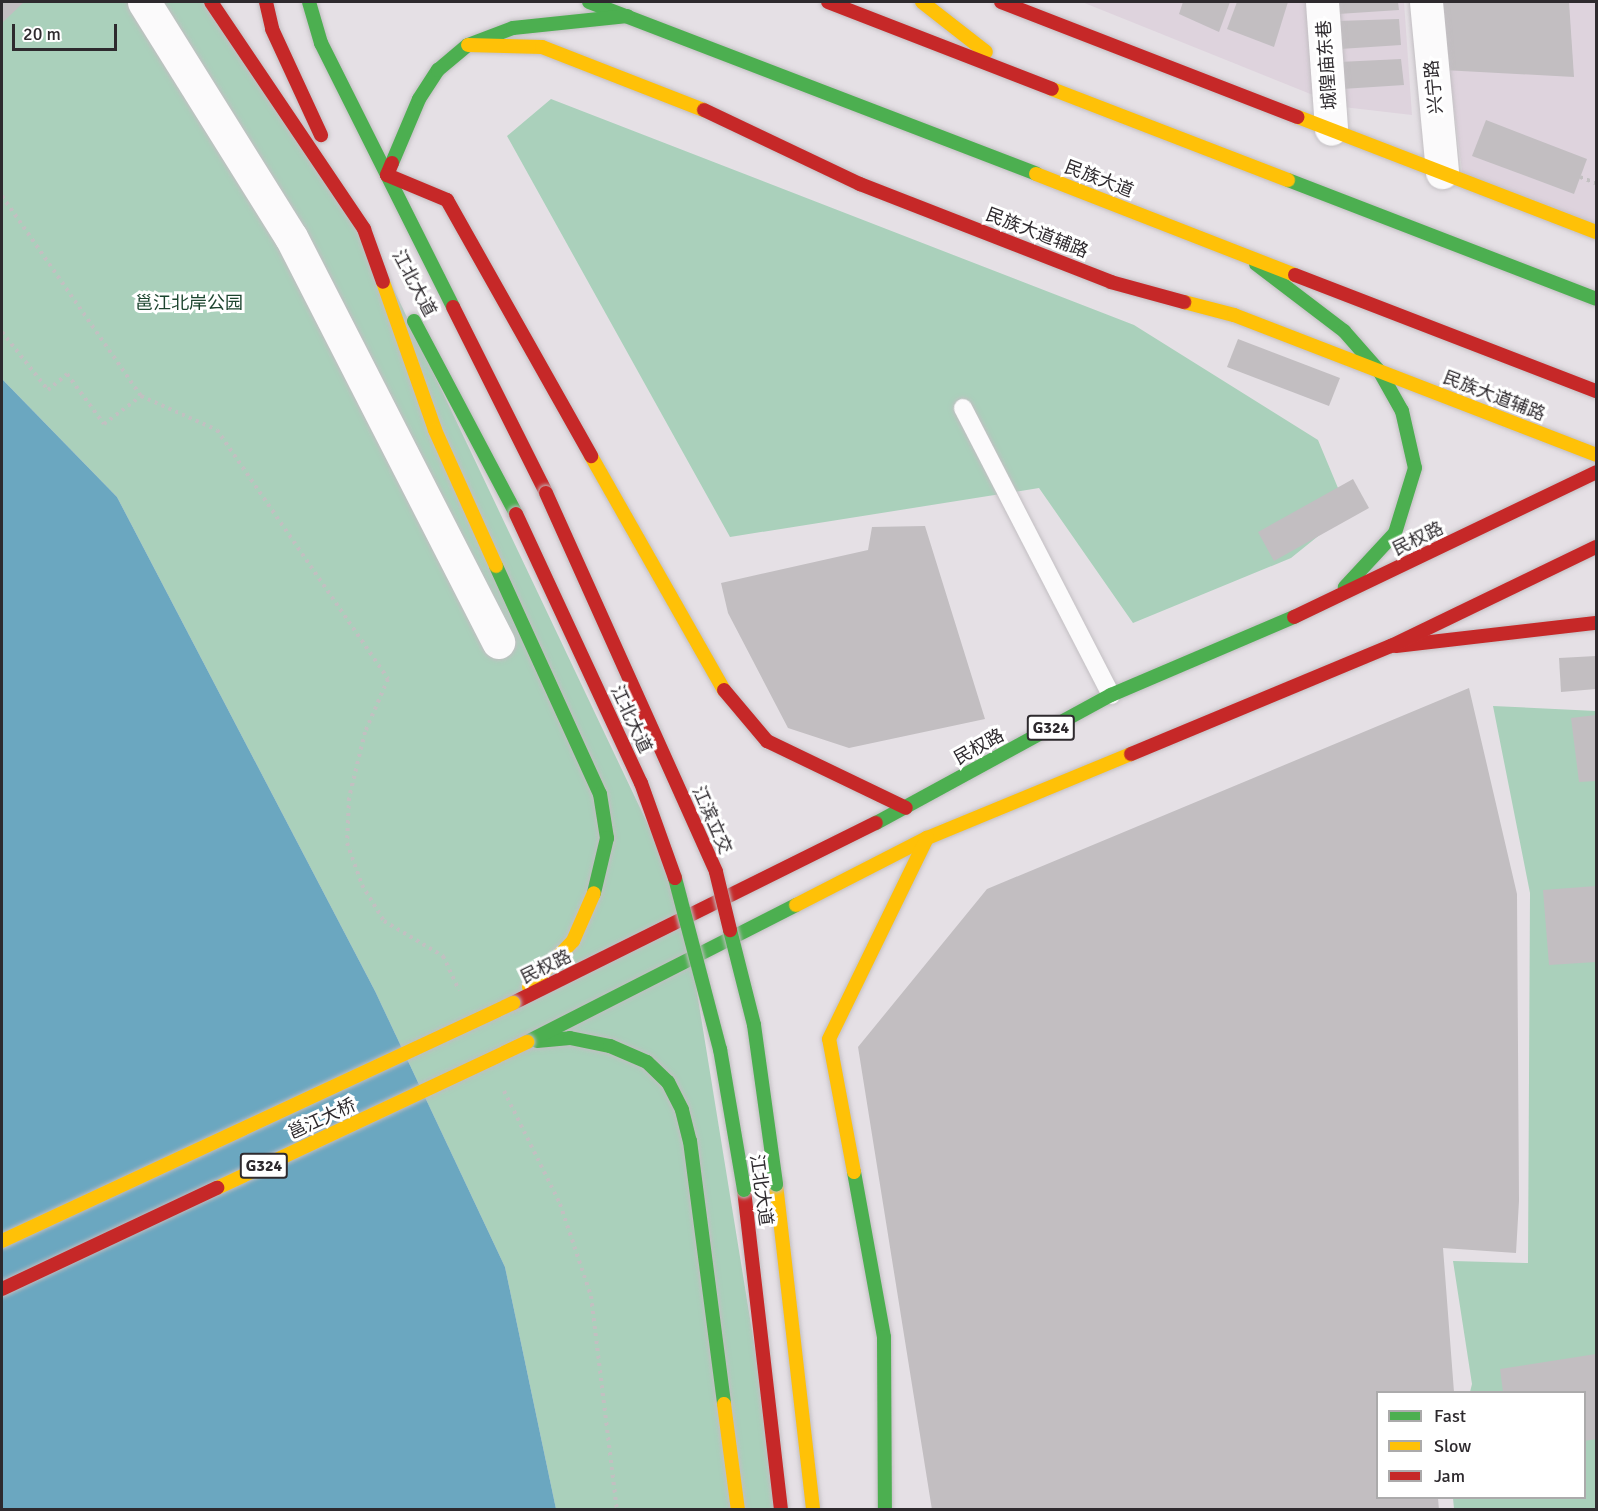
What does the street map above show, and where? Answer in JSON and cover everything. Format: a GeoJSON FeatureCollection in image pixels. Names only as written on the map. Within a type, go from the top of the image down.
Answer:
{"type":"FeatureCollection","features":[{"type":"Feature","properties":{"kind":"main road"},"geometry":{"type":"LineString","coordinates":[[211,2],[364,228],[435,430],[600,794],[607,838],[590,909],[573,941],[513,1003]]}},
{"type":"Feature","properties":{"kind":"main road","name":"江北大道"},"geometry":{"type":"LineString","coordinates":[[266,2],[272,30],[364,228],[516,514],[640,783],[681,894],[720,1049],[744,1190],[781,1509]]}},
{"type":"Feature","properties":{"kind":"main road","name":"江北大道"},"geometry":{"type":"LineString","coordinates":[[309,2],[321,43],[546,493]]}},
{"type":"Feature","properties":{"kind":"main road","name":"民族大道"},"geometry":{"type":"LineString","coordinates":[[589,2],[1596,391]]}},
{"type":"Feature","properties":{"kind":"main road"},"geometry":{"type":"LineString","coordinates":[[828,2],[1596,299]]}},
{"type":"Feature","properties":{"kind":"main road"},"geometry":{"type":"LineString","coordinates":[[922,2],[1014,73]]}},
{"type":"Feature","properties":{"kind":"main road"},"geometry":{"type":"LineString","coordinates":[[1014,4],[1596,232]]}},
{"type":"Feature","properties":{"kind":"main road"},"geometry":{"type":"LineString","coordinates":[[627,16],[513,28],[468,45],[438,70],[419,99],[387,175],[447,200],[723,689],[767,741],[906,808]]}},
{"type":"Feature","properties":{"kind":"main road","name":"民族大道辅路"},"geometry":{"type":"LineString","coordinates":[[468,45],[542,47],[733,121],[860,184],[1100,277],[1234,315],[1596,455]]}},
{"type":"Feature","properties":{"kind":"main road"},"geometry":{"type":"LineString","coordinates":[[1242,254],[1344,331],[1380,372],[1402,411],[1415,468],[1395,533],[1331,602]]}},
{"type":"Feature","properties":{"kind":"main road","name":"民权路"},"geometry":{"type":"LineString","coordinates":[[513,1003],[906,808],[1112,695],[1331,602],[1596,472]]}},
{"type":"Feature","properties":{"kind":"main road","name":"江滨立交"},"geometry":{"type":"LineString","coordinates":[[546,493],[716,872],[754,1025],[776,1184]]}},
{"type":"Feature","properties":{"kind":"main road","name":"G324"},"geometry":{"type":"LineString","coordinates":[[527,1042],[927,838],[1391,646],[1596,547]]}},
{"type":"Feature","properties":{"kind":"main road"},"geometry":{"type":"LineString","coordinates":[[1391,646],[1596,623]]}},
{"type":"Feature","properties":{"kind":"main road"},"geometry":{"type":"LineString","coordinates":[[885,1509],[884,1337],[830,1039],[927,838]]}},
{"type":"Feature","properties":{"kind":"main road","name":"邕江大桥"},"geometry":{"type":"LineString","coordinates":[[2,1241],[513,1003]]}},
{"type":"Feature","properties":{"kind":"main road"},"geometry":{"type":"LineString","coordinates":[[527,1042],[570,1038],[610,1046],[647,1062],[668,1082],[682,1110],[690,1141],[738,1509]]}},
{"type":"Feature","properties":{"kind":"main road","name":"邕江大桥"},"geometry":{"type":"LineString","coordinates":[[2,1289],[527,1042]]}},
{"type":"Feature","properties":{"kind":"main road","name":"江北大道"},"geometry":{"type":"LineString","coordinates":[[776,1184],[813,1509]]}},
{"type":"Feature","properties":{"kind":"street"},"geometry":{"type":"LineString","coordinates":[[144,2],[291,237],[498,642]]}},
{"type":"Feature","properties":{"kind":"street","name":"城隍庙东巷"},"geometry":{"type":"LineString","coordinates":[[1322,2],[1331,129]]}},
{"type":"Feature","properties":{"kind":"street","name":"兴宁路"},"geometry":{"type":"LineString","coordinates":[[1426,2],[1442,172]]}},
{"type":"Feature","properties":{"kind":"lane"},"geometry":{"type":"LineString","coordinates":[[963,408],[1112,695]]}},
{"type":"Feature","properties":{"kind":"path"},"geometry":{"type":"LineString","coordinates":[[1580,177],[1596,183]]}},
{"type":"Feature","properties":{"kind":"path"},"geometry":{"type":"LineString","coordinates":[[2,196],[141,396],[217,430],[388,679],[365,732],[348,798],[347,843],[362,885],[384,921],[444,956],[463,999]]}},
{"type":"Feature","properties":{"kind":"path"},"geometry":{"type":"LineString","coordinates":[[2,332],[48,390],[67,374],[104,424],[141,396]]}},
{"type":"Feature","properties":{"kind":"path"},"geometry":{"type":"LineString","coordinates":[[501,1084],[560,1204],[591,1296],[617,1509]]}},
{"type":"Feature","properties":{"kind":"shaded area"},"geometry":{"type":"Polygon","coordinates":[[[1082,2],[1404,2],[1412,115],[1343,107],[1082,2]]]}},
{"type":"Feature","properties":{"kind":"shaded area"},"geometry":{"type":"Polygon","coordinates":[[[1441,2],[1596,2],[1596,229],[1463,179],[1441,2]]]}},
{"type":"Feature","properties":{"kind":"green space","name":"邕江北岸公园"},"geometry":{"type":"Polygon","coordinates":[[[2,2],[211,2],[365,229],[681,894],[781,1509],[556,1509],[505,1267],[375,991],[117,497],[2,379],[2,2]]]}},
{"type":"Feature","properties":{"kind":"green space"},"geometry":{"type":"Polygon","coordinates":[[[551,99],[1134,325],[1318,440],[1348,512],[1291,558],[1133,623],[1039,488],[730,537],[507,136],[551,99]]]}},
{"type":"Feature","properties":{"kind":"green space"},"geometry":{"type":"Polygon","coordinates":[[[1493,706],[1596,711],[1596,1509],[1454,1509],[1453,1499],[1586,1499],[1586,1391],[1470,1391],[1472,1384],[1453,1261],[1528,1263],[1530,893],[1493,706]]]}},
{"type":"Feature","properties":{"kind":"water"},"geometry":{"type":"Polygon","coordinates":[[[2,379],[117,497],[375,991],[505,1267],[556,1509],[2,1509],[2,379]]]}},
{"type":"Feature","properties":{"kind":"building"},"geometry":{"type":"Polygon","coordinates":[[[2,2],[24,2],[2,23],[2,2]]]}},
{"type":"Feature","properties":{"kind":"building"},"geometry":{"type":"Polygon","coordinates":[[[1183,2],[1230,2],[1219,32],[1179,14],[1183,2]]]}},
{"type":"Feature","properties":{"kind":"building"},"geometry":{"type":"Polygon","coordinates":[[[1237,2],[1288,2],[1274,47],[1227,29],[1237,2]]]}},
{"type":"Feature","properties":{"kind":"building"},"geometry":{"type":"Polygon","coordinates":[[[1336,2],[1398,2],[1399,10],[1338,14],[1336,2]]]}},
{"type":"Feature","properties":{"kind":"building"},"geometry":{"type":"Polygon","coordinates":[[[1435,2],[1569,2],[1574,77],[1443,70],[1435,2]]]}},
{"type":"Feature","properties":{"kind":"building"},"geometry":{"type":"Polygon","coordinates":[[[1399,19],[1401,45],[1340,49],[1338,21],[1399,19]]]}},
{"type":"Feature","properties":{"kind":"building"},"geometry":{"type":"Polygon","coordinates":[[[1401,59],[1404,85],[1342,89],[1339,62],[1401,59]]]}},
{"type":"Feature","properties":{"kind":"building"},"geometry":{"type":"Polygon","coordinates":[[[1486,120],[1587,159],[1574,194],[1472,156],[1486,120]]]}},
{"type":"Feature","properties":{"kind":"building"},"geometry":{"type":"Polygon","coordinates":[[[1238,339],[1340,378],[1329,406],[1227,367],[1238,339]]]}},
{"type":"Feature","properties":{"kind":"building"},"geometry":{"type":"Polygon","coordinates":[[[1353,479],[1369,508],[1274,561],[1258,532],[1353,479]]]}},
{"type":"Feature","properties":{"kind":"building"},"geometry":{"type":"Polygon","coordinates":[[[925,526],[985,719],[849,748],[788,728],[728,613],[721,583],[868,550],[872,527],[925,526]]]}},
{"type":"Feature","properties":{"kind":"building"},"geometry":{"type":"Polygon","coordinates":[[[1596,656],[1596,689],[1561,692],[1559,658],[1596,656]]]}},
{"type":"Feature","properties":{"kind":"building"},"geometry":{"type":"Polygon","coordinates":[[[1469,688],[1517,894],[1519,1201],[1516,1253],[1443,1248],[1454,1391],[1376,1391],[1376,1499],[1438,1499],[1439,1510],[932,1510],[858,1047],[987,889],[1469,688]]]}},
{"type":"Feature","properties":{"kind":"building"},"geometry":{"type":"Polygon","coordinates":[[[1596,715],[1596,781],[1579,782],[1571,718],[1596,715]]]}},
{"type":"Feature","properties":{"kind":"building"},"geometry":{"type":"Polygon","coordinates":[[[1596,886],[1596,962],[1549,965],[1543,890],[1596,886]]]}},
{"type":"Feature","properties":{"kind":"building"},"geometry":{"type":"Polygon","coordinates":[[[1596,1354],[1596,1439],[1586,1441],[1586,1391],[1503,1391],[1500,1369],[1596,1354]]]}},
{"type":"Feature","properties":{"kind":"traffic: fast"},"geometry":{"type":"LineString","coordinates":[[309,2],[321,43],[453,307]]}},
{"type":"Feature","properties":{"kind":"traffic: fast"},"geometry":{"type":"LineString","coordinates":[[589,2],[1036,174]]}},
{"type":"Feature","properties":{"kind":"traffic: fast"},"geometry":{"type":"LineString","coordinates":[[392,163],[419,99],[438,70],[468,45],[513,28],[627,16]]}},
{"type":"Feature","properties":{"kind":"traffic: fast"},"geometry":{"type":"LineString","coordinates":[[1288,180],[1596,299]]}},
{"type":"Feature","properties":{"kind":"traffic: fast"},"geometry":{"type":"LineString","coordinates":[[1256,264],[1344,331],[1380,372],[1402,411],[1415,468],[1395,533],[1345,587]]}},
{"type":"Feature","properties":{"kind":"traffic: fast"},"geometry":{"type":"LineString","coordinates":[[414,321],[516,514]]}},
{"type":"Feature","properties":{"kind":"traffic: fast"},"geometry":{"type":"LineString","coordinates":[[496,566],[600,794],[607,838],[594,893]]}},
{"type":"Feature","properties":{"kind":"traffic: fast"},"geometry":{"type":"LineString","coordinates":[[876,823],[1111,695],[1294,617]]}},
{"type":"Feature","properties":{"kind":"traffic: fast"},"geometry":{"type":"LineString","coordinates":[[675,878],[720,1049],[744,1190]]}},
{"type":"Feature","properties":{"kind":"traffic: fast"},"geometry":{"type":"LineString","coordinates":[[527,1042],[796,905]]}},
{"type":"Feature","properties":{"kind":"traffic: fast"},"geometry":{"type":"LineString","coordinates":[[730,930],[754,1025],[776,1184]]}},
{"type":"Feature","properties":{"kind":"traffic: fast"},"geometry":{"type":"LineString","coordinates":[[537,1041],[570,1038],[610,1046],[647,1062],[668,1082],[682,1110],[690,1141],[724,1404]]}},
{"type":"Feature","properties":{"kind":"traffic: fast"},"geometry":{"type":"LineString","coordinates":[[854,1172],[884,1337],[885,1510]]}},
{"type":"Feature","properties":{"kind":"traffic: slow"},"geometry":{"type":"LineString","coordinates":[[922,2],[986,52]]}},
{"type":"Feature","properties":{"kind":"traffic: slow"},"geometry":{"type":"LineString","coordinates":[[468,45],[542,47],[704,110]]}},
{"type":"Feature","properties":{"kind":"traffic: slow"},"geometry":{"type":"LineString","coordinates":[[1052,89],[1288,180]]}},
{"type":"Feature","properties":{"kind":"traffic: slow"},"geometry":{"type":"LineString","coordinates":[[1298,117],[1596,232]]}},
{"type":"Feature","properties":{"kind":"traffic: slow"},"geometry":{"type":"LineString","coordinates":[[1036,174],[1295,275]]}},
{"type":"Feature","properties":{"kind":"traffic: slow"},"geometry":{"type":"LineString","coordinates":[[383,282],[435,430],[496,566]]}},
{"type":"Feature","properties":{"kind":"traffic: slow"},"geometry":{"type":"LineString","coordinates":[[1184,302],[1234,315],[1596,455]]}},
{"type":"Feature","properties":{"kind":"traffic: slow"},"geometry":{"type":"LineString","coordinates":[[591,456],[724,690]]}},
{"type":"Feature","properties":{"kind":"traffic: slow"},"geometry":{"type":"LineString","coordinates":[[796,905],[927,838],[1131,754]]}},
{"type":"Feature","properties":{"kind":"traffic: slow"},"geometry":{"type":"LineString","coordinates":[[854,1172],[829,1039],[927,838]]}},
{"type":"Feature","properties":{"kind":"traffic: slow"},"geometry":{"type":"LineString","coordinates":[[529,987],[573,941],[594,893]]}},
{"type":"Feature","properties":{"kind":"traffic: slow"},"geometry":{"type":"LineString","coordinates":[[2,1241],[513,1003]]}},
{"type":"Feature","properties":{"kind":"traffic: slow"},"geometry":{"type":"LineString","coordinates":[[217,1188],[527,1042]]}},
{"type":"Feature","properties":{"kind":"traffic: slow"},"geometry":{"type":"LineString","coordinates":[[776,1184],[813,1510]]}},
{"type":"Feature","properties":{"kind":"traffic: slow"},"geometry":{"type":"LineString","coordinates":[[724,1404],[738,1510]]}},
{"type":"Feature","properties":{"kind":"traffic: jam"},"geometry":{"type":"LineString","coordinates":[[211,2],[364,229],[383,282]]}},
{"type":"Feature","properties":{"kind":"traffic: jam"},"geometry":{"type":"LineString","coordinates":[[266,2],[272,29],[321,135]]}},
{"type":"Feature","properties":{"kind":"traffic: jam"},"geometry":{"type":"LineString","coordinates":[[828,2],[1052,89]]}},
{"type":"Feature","properties":{"kind":"traffic: jam"},"geometry":{"type":"LineString","coordinates":[[1001,2],[1298,117]]}},
{"type":"Feature","properties":{"kind":"traffic: jam"},"geometry":{"type":"LineString","coordinates":[[704,110],[860,184],[1111,282],[1184,302]]}},
{"type":"Feature","properties":{"kind":"traffic: jam"},"geometry":{"type":"LineString","coordinates":[[392,163],[387,175],[447,200],[591,456]]}},
{"type":"Feature","properties":{"kind":"traffic: jam"},"geometry":{"type":"LineString","coordinates":[[1295,275],[1596,391]]}},
{"type":"Feature","properties":{"kind":"traffic: jam"},"geometry":{"type":"LineString","coordinates":[[453,307],[546,493]]}},
{"type":"Feature","properties":{"kind":"traffic: jam"},"geometry":{"type":"LineString","coordinates":[[1294,617],[1596,472]]}},
{"type":"Feature","properties":{"kind":"traffic: jam"},"geometry":{"type":"LineString","coordinates":[[546,493],[716,872],[730,930]]}},
{"type":"Feature","properties":{"kind":"traffic: jam"},"geometry":{"type":"LineString","coordinates":[[516,514],[641,783],[675,878]]}},
{"type":"Feature","properties":{"kind":"traffic: jam"},"geometry":{"type":"LineString","coordinates":[[1131,754],[1391,646],[1596,547]]}},
{"type":"Feature","properties":{"kind":"traffic: jam"},"geometry":{"type":"LineString","coordinates":[[1396,646],[1596,623]]}},
{"type":"Feature","properties":{"kind":"traffic: jam"},"geometry":{"type":"LineString","coordinates":[[724,690],[767,741],[906,808]]}},
{"type":"Feature","properties":{"kind":"traffic: jam"},"geometry":{"type":"LineString","coordinates":[[513,1003],[876,823]]}},
{"type":"Feature","properties":{"kind":"traffic: jam"},"geometry":{"type":"LineString","coordinates":[[2,1289],[217,1188]]}},
{"type":"Feature","properties":{"kind":"traffic: jam"},"geometry":{"type":"LineString","coordinates":[[744,1190],[781,1510]]}}]}
